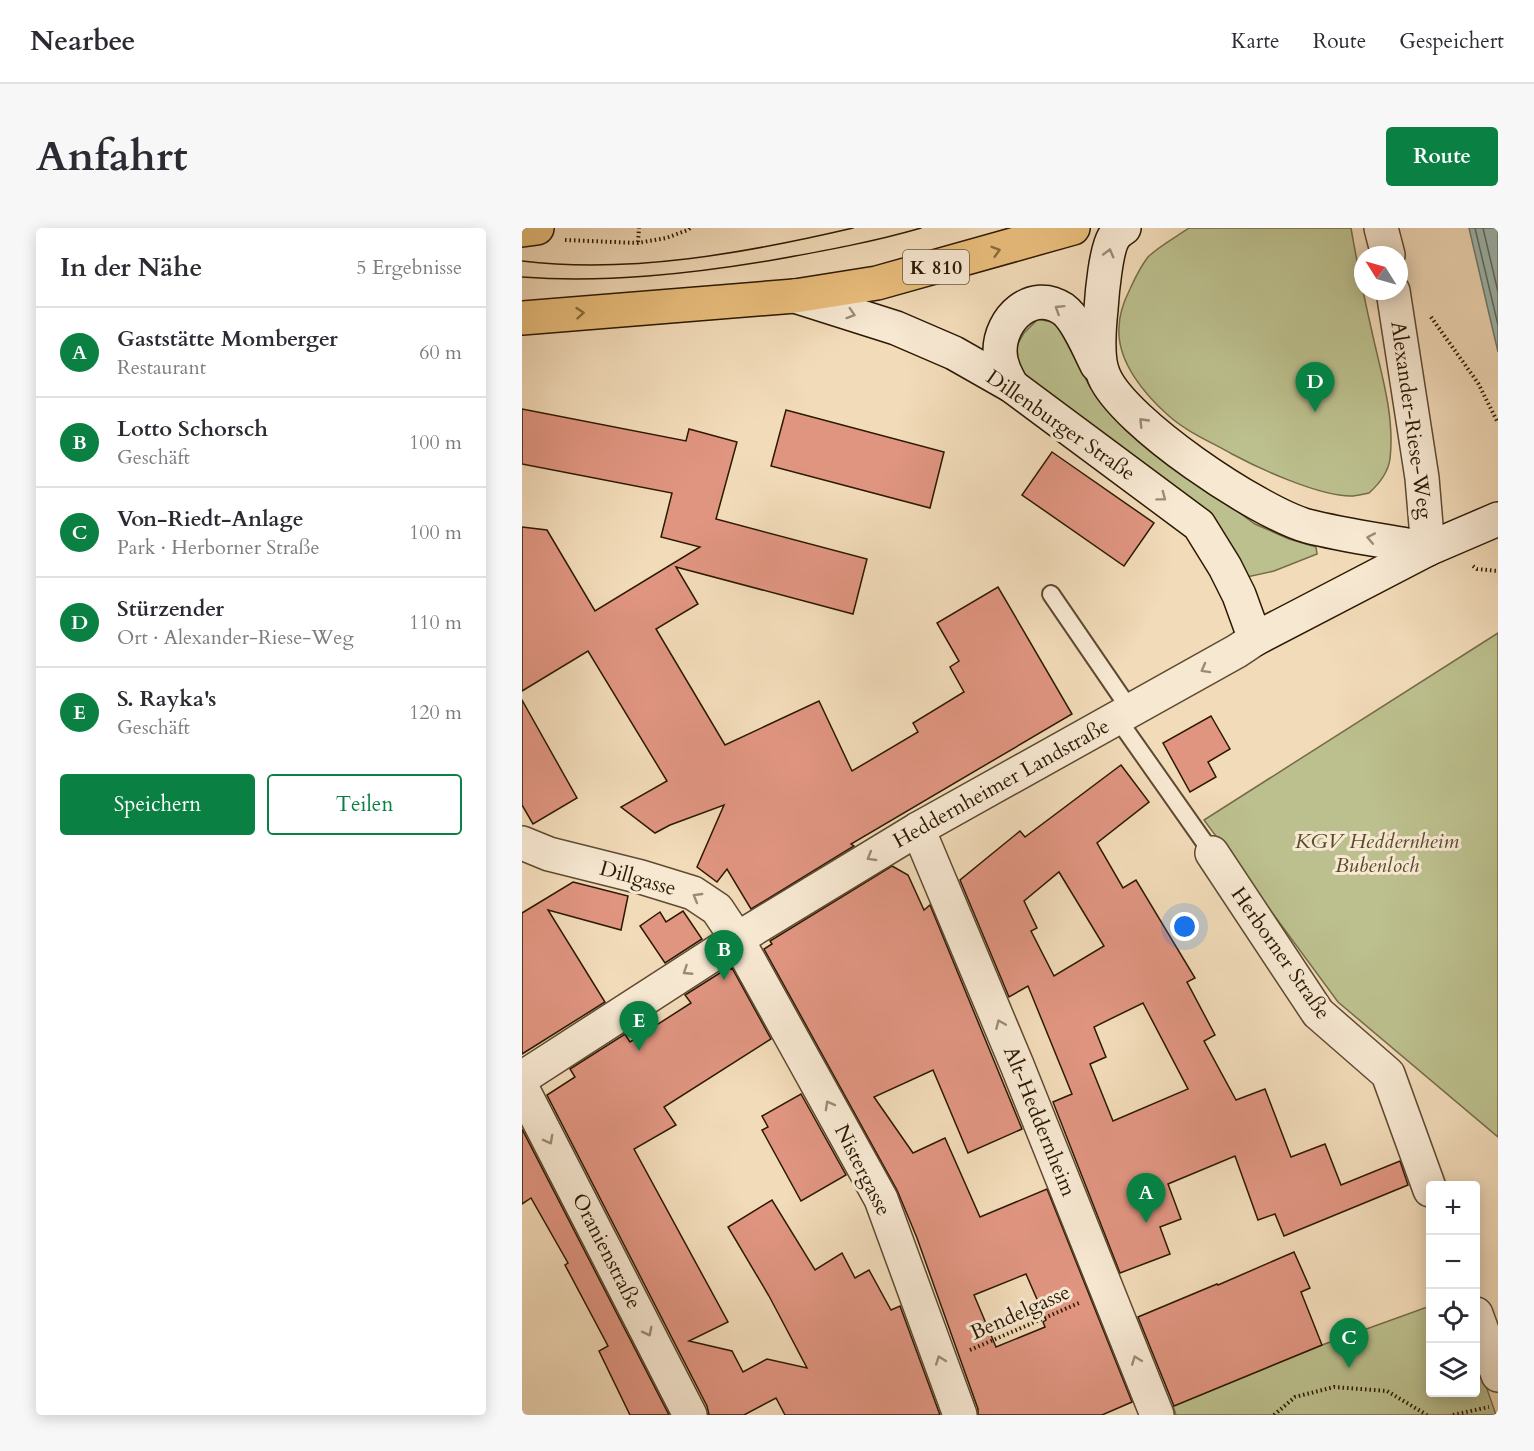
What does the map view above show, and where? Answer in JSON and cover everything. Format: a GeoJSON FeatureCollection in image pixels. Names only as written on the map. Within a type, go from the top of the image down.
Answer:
{"type":"FeatureCollection","features":[{"type":"Feature","properties":{"kind":"main road","name":"Dillenburger Straße"},"geometry":{"type":"LineString","coordinates":[[522,318],[795,296],[877,283],[1074,228]]}},
{"type":"Feature","properties":{"kind":"main road"},"geometry":{"type":"LineString","coordinates":[[522,230],[547,234]]}},
{"type":"Feature","properties":{"kind":"street"},"geometry":{"type":"LineString","coordinates":[[1102,374],[1099,339],[1101,295],[1114,237],[1124,228]]}},
{"type":"Feature","properties":{"kind":"street"},"geometry":{"type":"LineString","coordinates":[[1381,228],[1386,246]]}},
{"type":"Feature","properties":{"kind":"street","name":"Dillenburger Straße"},"geometry":{"type":"LineString","coordinates":[[795,296],[896,328],[954,354],[1012,386],[1199,525],[1239,595],[1255,639]]}},
{"type":"Feature","properties":{"kind":"street","name":"Alexander-Riese-Weg"},"geometry":{"type":"LineString","coordinates":[[1395,300],[1422,478],[1428,549]]}},
{"type":"Feature","properties":{"kind":"street"},"geometry":{"type":"LineString","coordinates":[[1012,386],[1002,367],[999,351],[1005,328],[1018,310],[1029,304],[1050,303],[1074,320],[1110,388],[1154,433],[1207,472],[1277,514],[1306,525],[1428,549]]}},
{"type":"Feature","properties":{"kind":"street","name":"Heddernheimer Landstraße"},"geometry":{"type":"LineString","coordinates":[[522,1078],[737,939],[918,829],[1255,639],[1428,549],[1498,519]]}},
{"type":"Feature","properties":{"kind":"street","name":"Alt-Heddernheim"},"geometry":{"type":"LineString","coordinates":[[918,829],[1022,1075],[1157,1415]]}},
{"type":"Feature","properties":{"kind":"street","name":"Dillgasse"},"geometry":{"type":"LineString","coordinates":[[522,843],[549,854],[641,877],[693,893],[717,909],[737,939]]}},
{"type":"Feature","properties":{"kind":"street","name":"Herborner Straße"},"geometry":{"type":"LineString","coordinates":[[1212,853],[1318,1013],[1388,1074],[1428,1181]]}},
{"type":"Feature","properties":{"kind":"street","name":"Nistergasse"},"geometry":{"type":"LineString","coordinates":[[737,939],[881,1199],[960,1415]]}},
{"type":"Feature","properties":{"kind":"street","name":"Oranienstraße"},"geometry":{"type":"LineString","coordinates":[[522,1089],[690,1415]]}},
{"type":"Feature","properties":{"kind":"street"},"geometry":{"type":"LineString","coordinates":[[1480,1329],[1496,1391]]}},
{"type":"Feature","properties":{"kind":"lane","name":"Herborner Straße"},"geometry":{"type":"LineString","coordinates":[[1051,594],[1212,853]]}},
{"type":"Feature","properties":{"kind":"path"},"geometry":{"type":"LineString","coordinates":[[638,243],[639,228]]}},
{"type":"Feature","properties":{"kind":"path"},"geometry":{"type":"LineString","coordinates":[[547,234],[638,243],[666,237],[690,228]]}},
{"type":"Feature","properties":{"kind":"path"},"geometry":{"type":"LineString","coordinates":[[1426,309],[1478,383],[1498,423]]}},
{"type":"Feature","properties":{"kind":"path","name":"Bendelgasse"},"geometry":{"type":"LineString","coordinates":[[963,1353],[1088,1299]]}},
{"type":"Feature","properties":{"kind":"path"},"geometry":{"type":"LineString","coordinates":[[1274,1415],[1294,1397],[1334,1387],[1388,1391],[1427,1415]]}},
{"type":"Feature","properties":{"kind":"path"},"geometry":{"type":"LineString","coordinates":[[1453,1415],[1496,1391]]}},
{"type":"Feature","properties":{"kind":"green space"},"geometry":{"type":"Polygon","coordinates":[[[1189,228],[1351,228],[1354,246],[1354,300],[1365,300],[1391,427],[1389,464],[1382,478],[1369,493],[1351,496],[1323,492],[1274,474],[1183,427],[1160,408],[1142,388],[1123,353],[1119,323],[1124,303],[1136,276],[1148,257],[1189,228]]]}},
{"type":"Feature","properties":{"kind":"green space"},"geometry":{"type":"Polygon","coordinates":[[[1038,319],[1056,323],[1090,387],[1153,452],[1182,475],[1255,524],[1289,539],[1316,547],[1317,554],[1274,571],[1247,577],[1020,373],[1015,349],[1024,333],[1038,319]]]}},
{"type":"Feature","properties":{"kind":"green space","name":"KGV Heddernheim Bubenloch"},"geometry":{"type":"Polygon","coordinates":[[[1498,633],[1498,1137],[1338,1002],[1204,820],[1498,633]]]}},
{"type":"Feature","properties":{"kind":"green space"},"geometry":{"type":"Polygon","coordinates":[[[1426,1307],[1426,1397],[1480,1397],[1480,1369],[1496,1415],[1176,1415],[1173,1406],[1322,1345],[1426,1307]]]}},
{"type":"Feature","properties":{"kind":"water"},"geometry":{"type":"Polygon","coordinates":[[[1469,228],[1498,228],[1498,352],[1469,228]]]}},
{"type":"Feature","properties":{"kind":"building"},"geometry":{"type":"Polygon","coordinates":[[[522,409],[686,441],[689,429],[737,442],[716,519],[867,559],[853,614],[676,567],[698,604],[656,629],[725,745],[819,701],[852,771],[918,732],[913,723],[964,692],[950,667],[959,661],[937,623],[998,587],[1072,714],[851,844],[854,846],[751,909],[727,869],[717,882],[697,867],[724,805],[655,833],[621,807],[667,781],[588,651],[522,691],[522,527],[547,530],[595,611],[700,547],[661,537],[672,493],[522,464],[522,409]]]}},
{"type":"Feature","properties":{"kind":"building"},"geometry":{"type":"Polygon","coordinates":[[[786,410],[944,452],[930,508],[771,466],[786,410]]]}},
{"type":"Feature","properties":{"kind":"building"},"geometry":{"type":"Polygon","coordinates":[[[1052,452],[1154,523],[1124,566],[1022,495],[1052,452]]]}},
{"type":"Feature","properties":{"kind":"building"},"geometry":{"type":"Polygon","coordinates":[[[522,700],[577,798],[533,824],[522,805],[522,700]]]}},
{"type":"Feature","properties":{"kind":"building"},"geometry":{"type":"Polygon","coordinates":[[[1211,716],[1230,749],[1208,762],[1216,777],[1190,792],[1163,743],[1211,716]]]}},
{"type":"Feature","properties":{"kind":"building"},"geometry":{"type":"Polygon","coordinates":[[[1121,765],[1149,802],[1097,843],[1123,888],[1136,880],[1195,978],[1187,982],[1215,1035],[1204,1041],[1236,1100],[1265,1089],[1291,1157],[1325,1144],[1341,1185],[1400,1161],[1408,1185],[1284,1236],[1275,1214],[1258,1220],[1235,1156],[1168,1184],[1181,1219],[1160,1227],[1170,1254],[1120,1273],[1053,1102],[1072,1094],[1028,986],[1009,997],[960,880],[1020,831],[1025,837],[1121,765]],[[1059,872],[1024,901],[1037,928],[1031,931],[1054,976],[1104,946],[1059,872]],[[1143,1003],[1094,1027],[1106,1057],[1090,1064],[1113,1121],[1188,1089],[1143,1003]]]}},
{"type":"Feature","properties":{"kind":"building"},"geometry":{"type":"Polygon","coordinates":[[[892,866],[908,875],[924,910],[930,905],[1022,1129],[968,1153],[933,1070],[874,1097],[913,1153],[945,1138],[980,1217],[1047,1189],[1132,1402],[1102,1415],[978,1415],[978,1409],[917,1238],[897,1190],[764,949],[772,944],[770,941],[892,866]],[[1026,1274],[974,1295],[996,1347],[1045,1327],[1043,1322],[1046,1320],[1026,1274]]]}},
{"type":"Feature","properties":{"kind":"building"},"geometry":{"type":"Polygon","coordinates":[[[573,882],[628,896],[621,930],[548,910],[605,1002],[522,1054],[522,913],[573,882]]]}},
{"type":"Feature","properties":{"kind":"building"},"geometry":{"type":"Polygon","coordinates":[[[683,911],[702,939],[665,963],[640,926],[660,912],[666,922],[683,911]]]}},
{"type":"Feature","properties":{"kind":"building"},"geometry":{"type":"Polygon","coordinates":[[[732,968],[771,1039],[664,1107],[676,1125],[634,1149],[728,1322],[689,1341],[732,1351],[743,1372],[767,1359],[807,1368],[769,1296],[728,1227],[772,1200],[815,1270],[842,1253],[855,1278],[869,1270],[891,1310],[900,1306],[940,1415],[785,1415],[776,1398],[744,1415],[709,1415],[707,1406],[547,1095],[575,1077],[570,1069],[625,1034],[630,1042],[691,1003],[685,995],[723,971],[732,968]]]}},
{"type":"Feature","properties":{"kind":"building"},"geometry":{"type":"Polygon","coordinates":[[[801,1094],[846,1175],[801,1201],[762,1130],[768,1127],[762,1116],[801,1094]]]}},
{"type":"Feature","properties":{"kind":"building"},"geometry":{"type":"Polygon","coordinates":[[[522,1129],[669,1415],[630,1415],[599,1351],[608,1346],[565,1265],[568,1263],[531,1198],[522,1204],[522,1129]]]}},
{"type":"Feature","properties":{"kind":"building"},"geometry":{"type":"Polygon","coordinates":[[[1294,1252],[1310,1288],[1301,1292],[1322,1345],[1174,1406],[1138,1317],[1294,1252]]]}},
{"type":"Feature","properties":{"kind":"tram line"},"geometry":{"type":"LineString","coordinates":[[522,261],[605,265],[688,259],[771,246],[853,228]]}},
{"type":"Feature","properties":{"kind":"tram line"},"geometry":{"type":"LineString","coordinates":[[522,277],[616,278],[711,269],[829,250],[921,228]]}},
{"type":"Feature","properties":{"kind":"place","name":"Stürzender"},"geometry":{"type":"Point","coordinates":[1315,412]}},
{"type":"Feature","properties":{"kind":"place","name":"Lotto Schorsch"},"geometry":{"type":"Point","coordinates":[724,980]}},
{"type":"Feature","properties":{"kind":"place","name":"S. Rayka's"},"geometry":{"type":"Point","coordinates":[639,1051]}},
{"type":"Feature","properties":{"kind":"place","name":"Gaststätte Momberger"},"geometry":{"type":"Point","coordinates":[1146,1223]}},
{"type":"Feature","properties":{"kind":"place","name":"Von-Riedt-Anlage"},"geometry":{"type":"Point","coordinates":[1349,1368]}}]}
